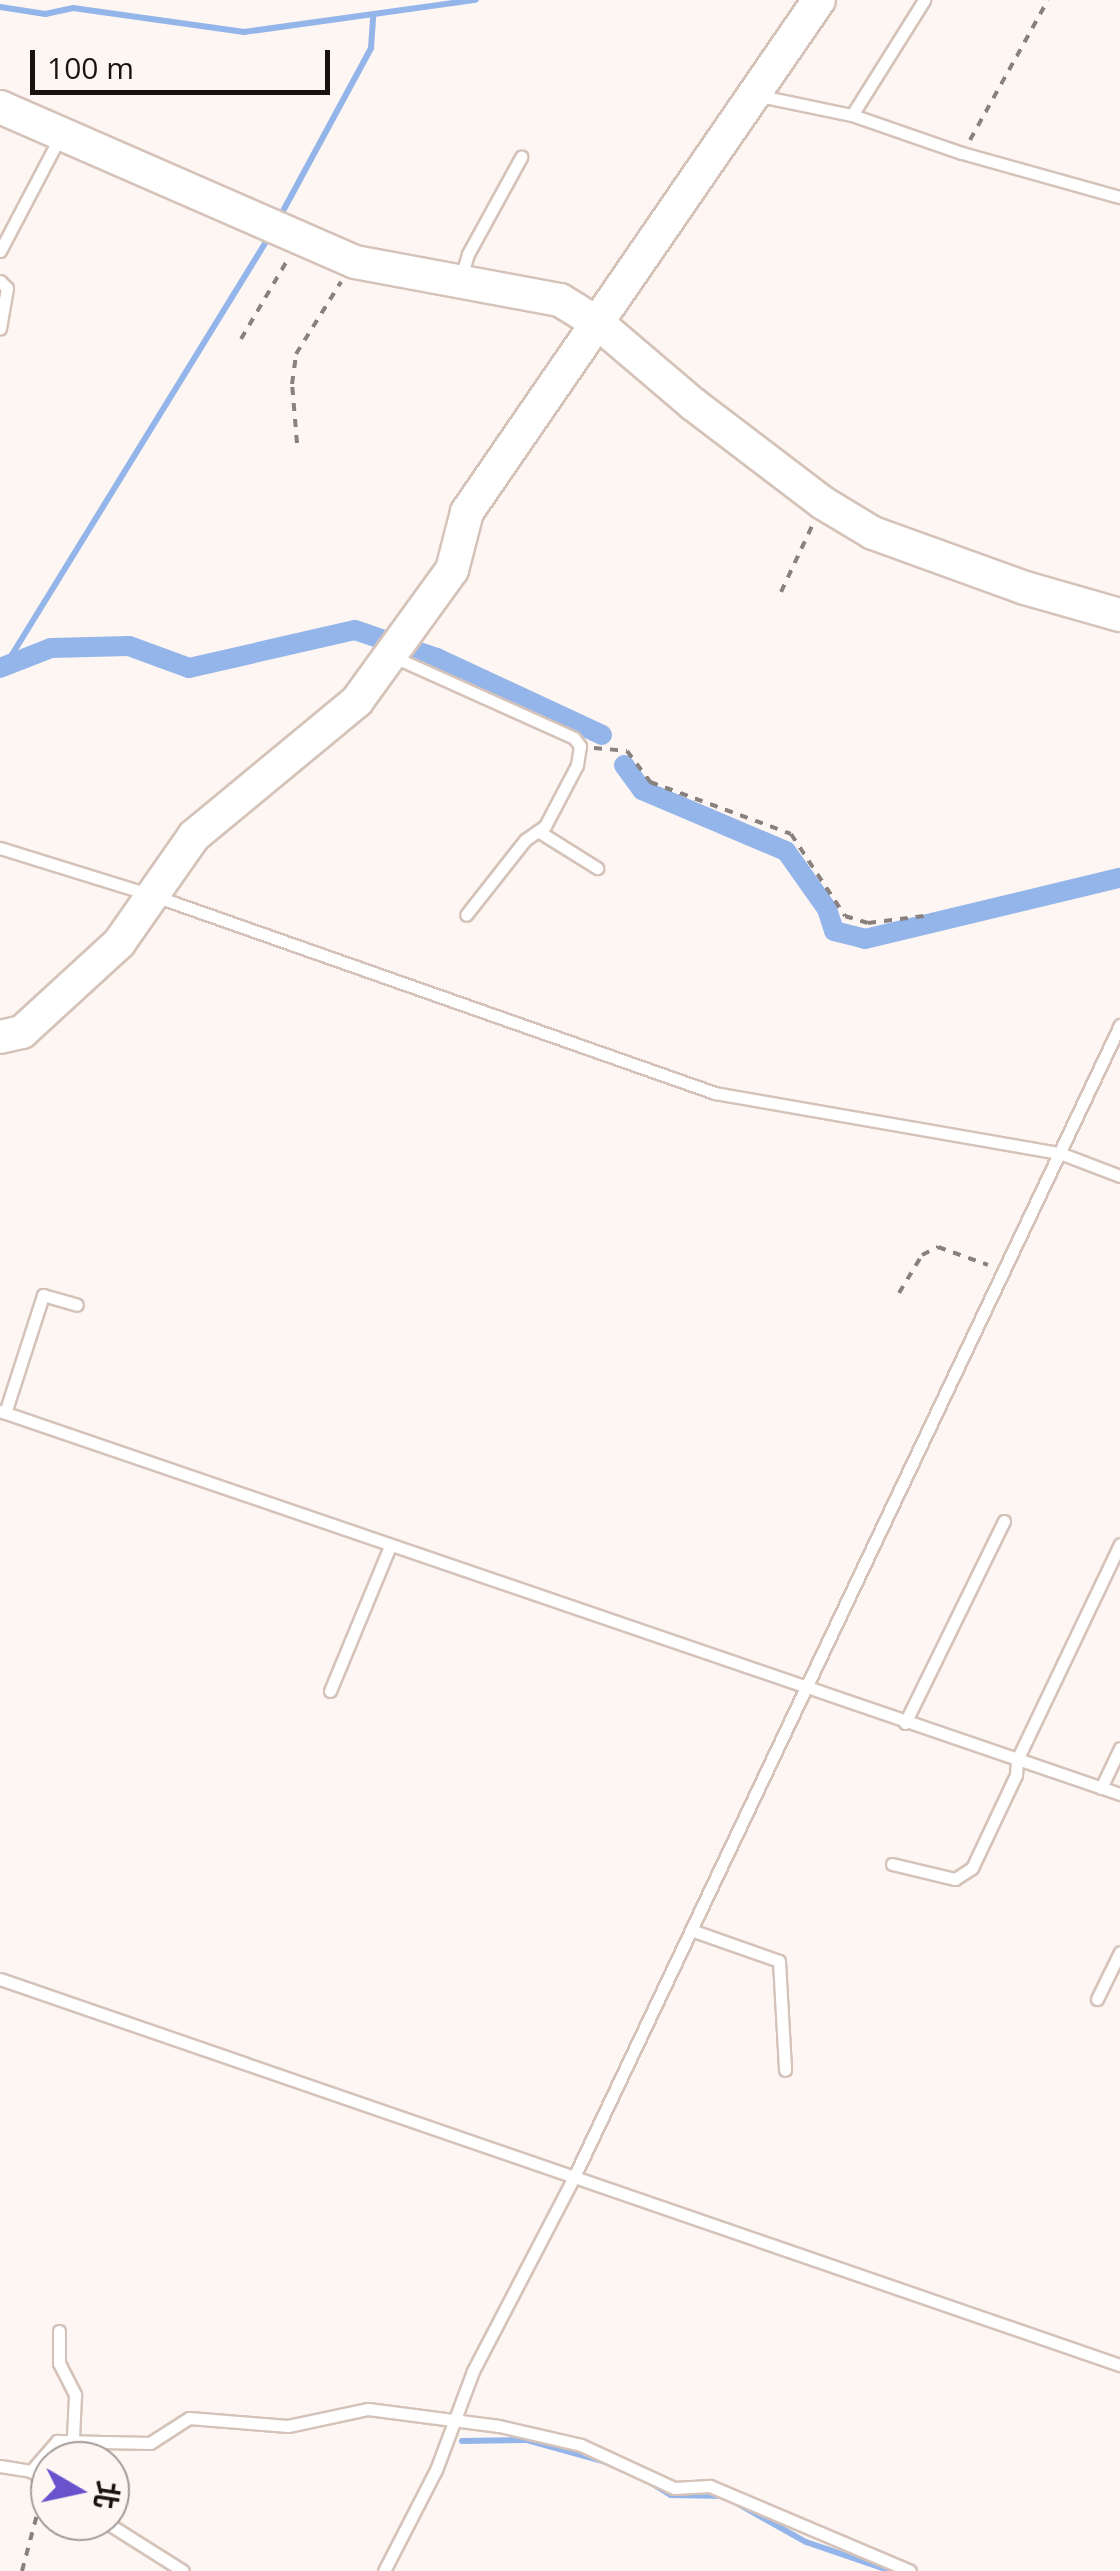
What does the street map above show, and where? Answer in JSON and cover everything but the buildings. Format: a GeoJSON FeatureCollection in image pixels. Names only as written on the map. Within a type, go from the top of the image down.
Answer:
{"type":"FeatureCollection","features":[{"type":"Feature","properties":{"kind":"street"},"geometry":{"type":"LineString","coordinates":[[0,1037],[22,1032],[119,943],[194,836],[357,701],[452,570],[467,512],[819,0]]}},
{"type":"Feature","properties":{"kind":"street"},"geometry":{"type":"LineString","coordinates":[[0,107],[354,262],[560,300],[599,324],[693,404],[823,504],[873,533],[1025,588],[1120,615]]}},
{"type":"Feature","properties":{"kind":"lane"},"geometry":{"type":"LineString","coordinates":[[852,114],[924,0]]}},
{"type":"Feature","properties":{"kind":"lane"},"geometry":{"type":"LineString","coordinates":[[756,95],[852,114],[962,153],[1120,197]]}},
{"type":"Feature","properties":{"kind":"lane"},"geometry":{"type":"LineString","coordinates":[[0,251],[62,134]]}},
{"type":"Feature","properties":{"kind":"lane"},"geometry":{"type":"LineString","coordinates":[[460,283],[468,254],[522,157]]}},
{"type":"Feature","properties":{"kind":"lane"},"geometry":{"type":"LineString","coordinates":[[0,281],[7,288],[0,328]]}},
{"type":"Feature","properties":{"kind":"lane"},"geometry":{"type":"LineString","coordinates":[[390,655],[574,738],[580,746],[577,765],[546,826],[525,840],[466,915]]}},
{"type":"Feature","properties":{"kind":"lane"},"geometry":{"type":"LineString","coordinates":[[538,831],[597,868]]}},
{"type":"Feature","properties":{"kind":"lane"},"geometry":{"type":"LineString","coordinates":[[0,848],[152,895],[715,1092],[1060,1153],[1120,1176]]}},
{"type":"Feature","properties":{"kind":"lane"},"geometry":{"type":"LineString","coordinates":[[384,2571],[436,2470],[472,2371],[574,2177],[1120,1025]]}},
{"type":"Feature","properties":{"kind":"lane"},"geometry":{"type":"LineString","coordinates":[[77,1305],[43,1295],[2,1412],[1120,1794]]}},
{"type":"Feature","properties":{"kind":"lane"},"geometry":{"type":"LineString","coordinates":[[906,1723],[1004,1521]]}},
{"type":"Feature","properties":{"kind":"lane"},"geometry":{"type":"LineString","coordinates":[[892,1864],[955,1879],[972,1868],[1016,1774],[1017,1760],[1120,1544]]}},
{"type":"Feature","properties":{"kind":"lane"},"geometry":{"type":"LineString","coordinates":[[330,1691],[390,1546]]}},
{"type":"Feature","properties":{"kind":"lane"},"geometry":{"type":"LineString","coordinates":[[1100,1788],[1120,1748]]}},
{"type":"Feature","properties":{"kind":"lane"},"geometry":{"type":"LineString","coordinates":[[692,1930],[779,1961],[785,2070]]}},
{"type":"Feature","properties":{"kind":"lane"},"geometry":{"type":"LineString","coordinates":[[1097,1999],[1120,1952]]}},
{"type":"Feature","properties":{"kind":"lane"},"geometry":{"type":"LineString","coordinates":[[0,1978],[1120,2365]]}},
{"type":"Feature","properties":{"kind":"lane"},"geometry":{"type":"LineString","coordinates":[[59,2331],[59,2363],[75,2395],[72,2438]]}},
{"type":"Feature","properties":{"kind":"lane"},"geometry":{"type":"LineString","coordinates":[[57,2441],[72,2438],[150,2443],[189,2418],[288,2426],[368,2409],[499,2426],[581,2445],[674,2488],[710,2486],[910,2571]]}},
{"type":"Feature","properties":{"kind":"lane"},"geometry":{"type":"LineString","coordinates":[[0,2466],[30,2472]]}},
{"type":"Feature","properties":{"kind":"lane"},"geometry":{"type":"LineString","coordinates":[[130,2537],[183,2571]]}},
{"type":"Feature","properties":{"kind":"path"},"geometry":{"type":"LineString","coordinates":[[962,153],[1048,0]]}},
{"type":"Feature","properties":{"kind":"path"},"geometry":{"type":"LineString","coordinates":[[241,338],[300,238]]}},
{"type":"Feature","properties":{"kind":"path"},"geometry":{"type":"LineString","coordinates":[[297,443],[292,384],[296,354],[354,262]]}},
{"type":"Feature","properties":{"kind":"path"},"geometry":{"type":"LineString","coordinates":[[781,592],[823,504]]}},
{"type":"Feature","properties":{"kind":"path"},"geometry":{"type":"LineString","coordinates":[[580,746],[627,751],[650,782],[791,834],[845,916],[868,923],[931,915]]}},
{"type":"Feature","properties":{"kind":"path"},"geometry":{"type":"LineString","coordinates":[[899,1293],[922,1255],[938,1247],[1004,1271]]}},
{"type":"Feature","properties":{"kind":"path"},"geometry":{"type":"LineString","coordinates":[[22,2571],[31,2541]]}},
{"type":"Feature","properties":{"kind":"waterway"},"geometry":{"type":"LineString","coordinates":[[0,7],[45,14],[73,8],[244,32],[476,0]]}},
{"type":"Feature","properties":{"kind":"waterway"},"geometry":{"type":"LineString","coordinates":[[283,211],[371,48],[373,17]]}},
{"type":"Feature","properties":{"kind":"waterway"},"geometry":{"type":"LineString","coordinates":[[5,666],[265,244]]}},
{"type":"Feature","properties":{"kind":"waterway"},"geometry":{"type":"LineString","coordinates":[[0,668],[51,648],[129,646],[189,668],[355,630],[437,658],[602,735]]}},
{"type":"Feature","properties":{"kind":"waterway"},"geometry":{"type":"LineString","coordinates":[[624,765],[642,790],[786,851],[827,909],[834,931],[865,939],[1120,878]]}},
{"type":"Feature","properties":{"kind":"waterway"},"geometry":{"type":"LineString","coordinates":[[462,2441],[527,2440],[613,2464]]}},
{"type":"Feature","properties":{"kind":"waterway"},"geometry":{"type":"LineString","coordinates":[[651,2483],[671,2495],[724,2496],[806,2542],[891,2571]]}}]}
